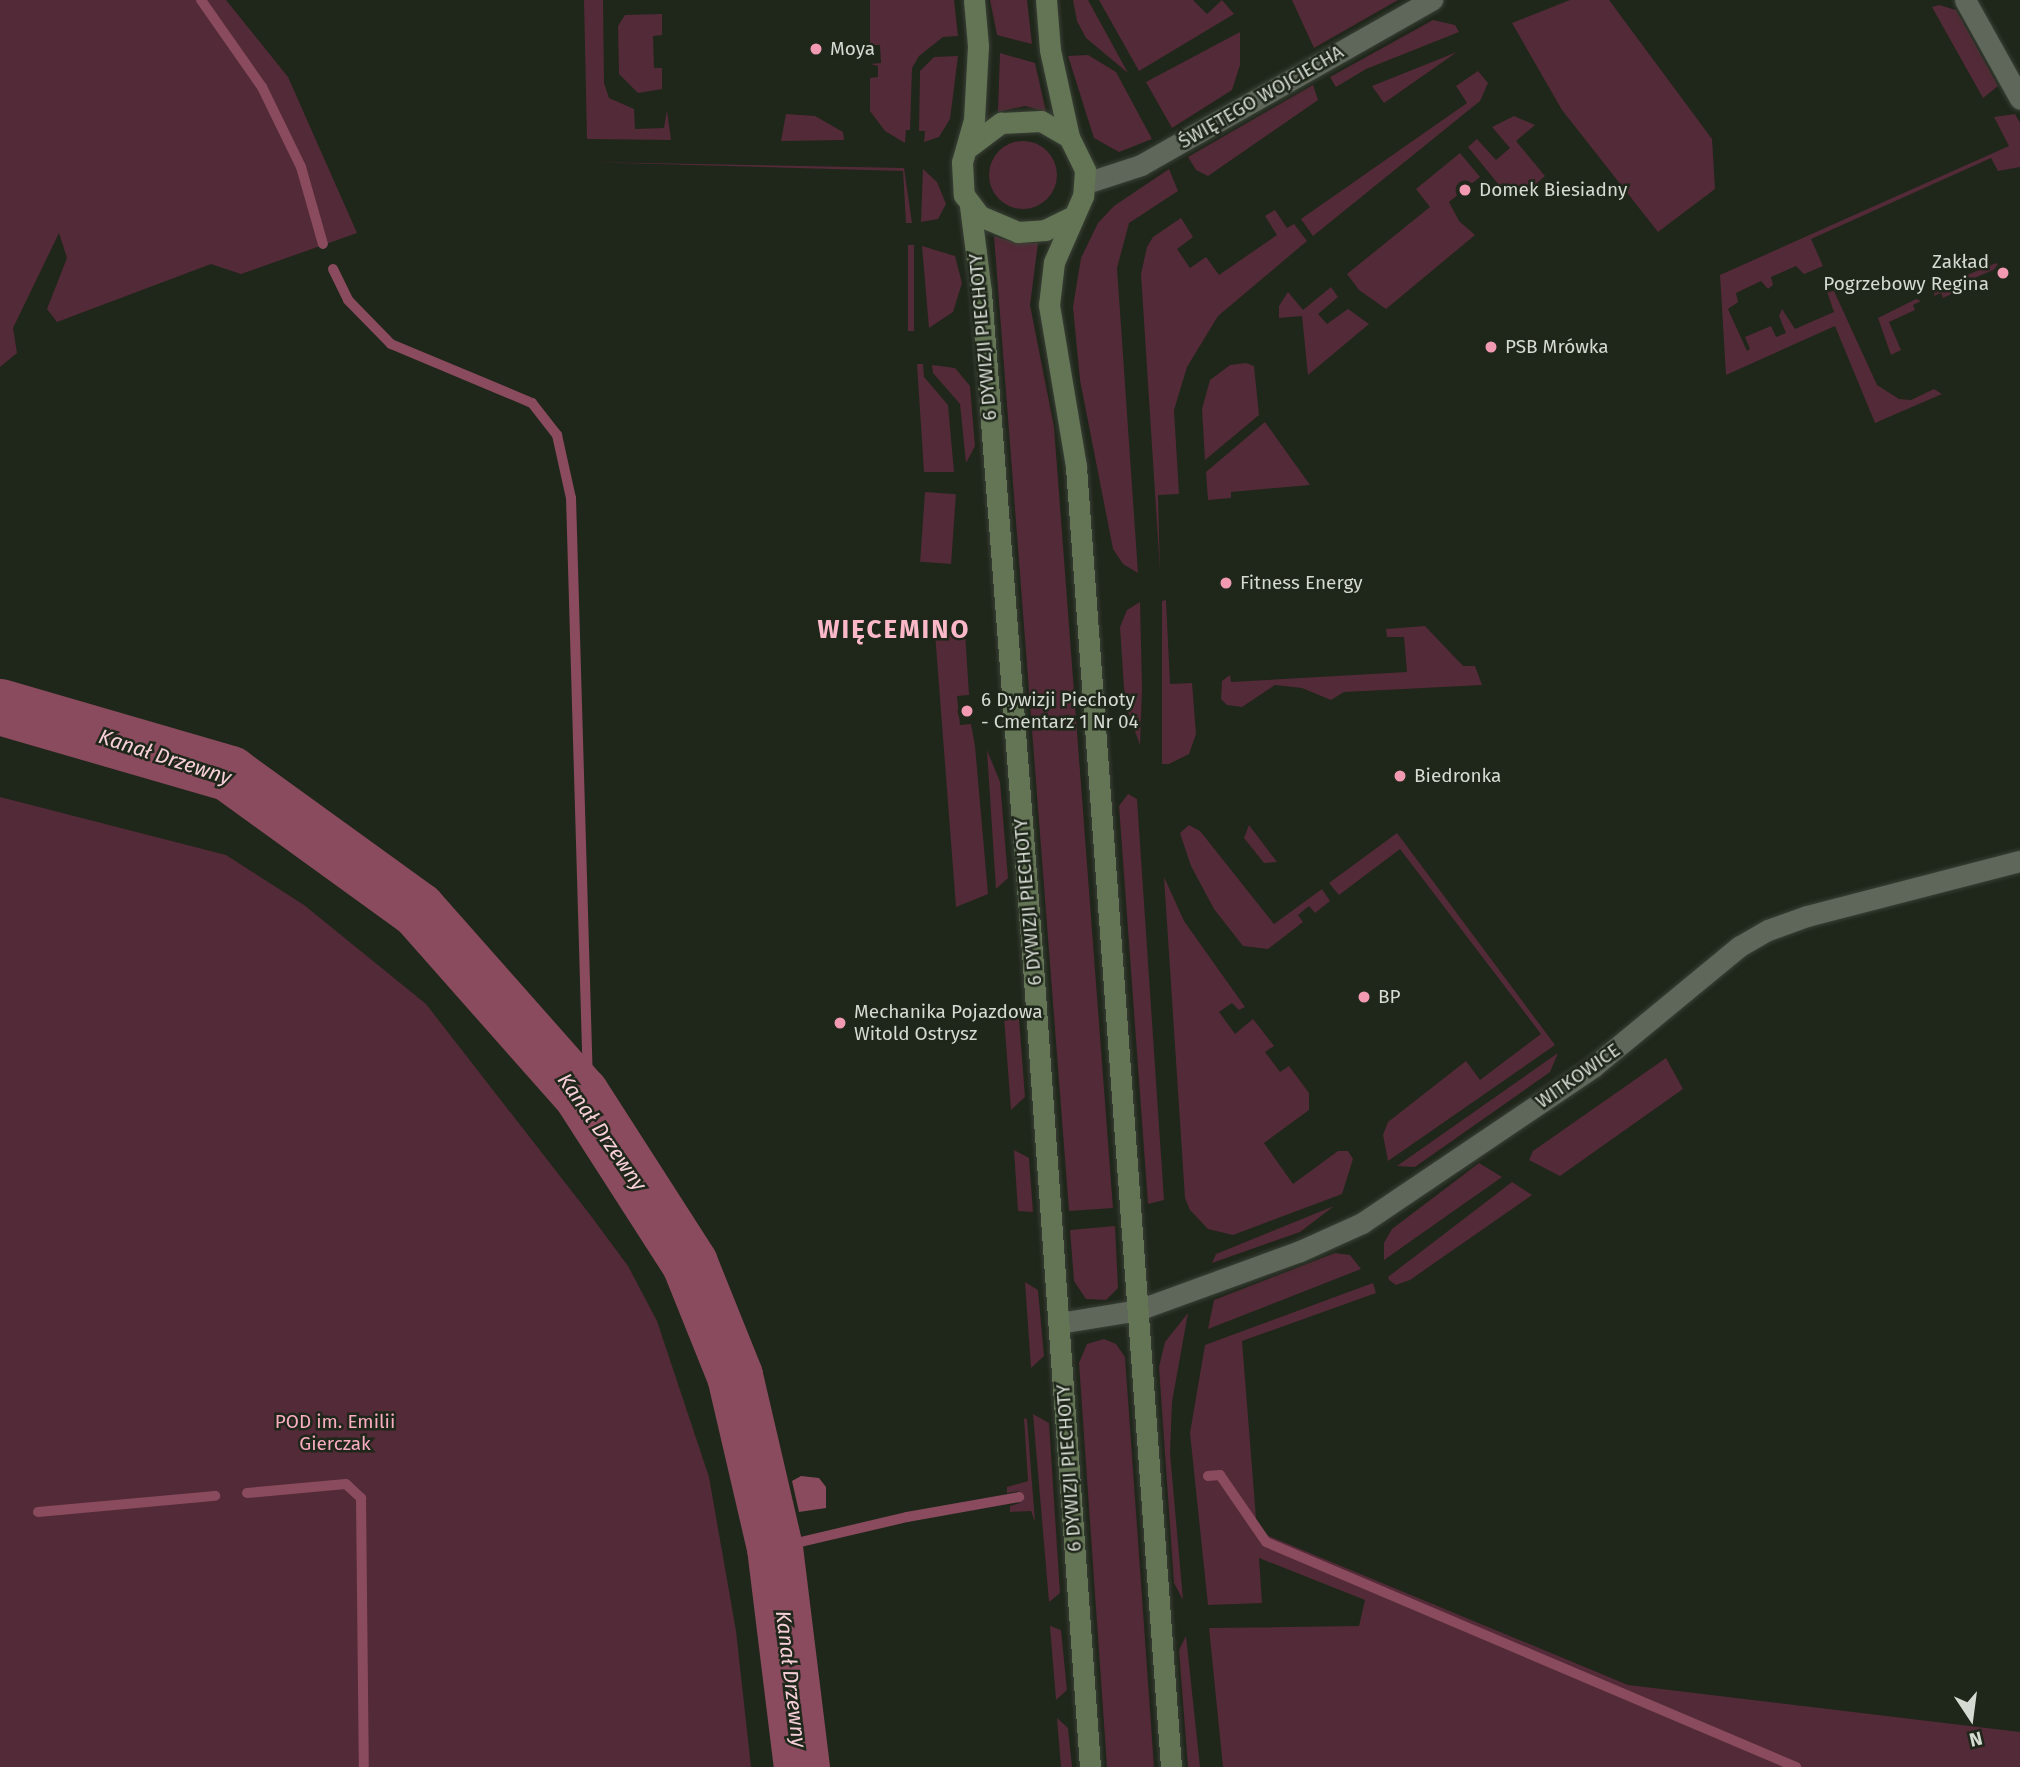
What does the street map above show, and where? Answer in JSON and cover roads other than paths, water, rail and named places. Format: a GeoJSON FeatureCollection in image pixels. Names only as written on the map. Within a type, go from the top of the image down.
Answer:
{"type":"FeatureCollection","features":[{"type":"Feature","properties":{"kind":"street","name":"6 DYWIZJI PIECHOTY"},"geometry":{"type":"LineString","coordinates":[[974,0],[978,46],[970,146],[961,179],[970,206],[981,292],[1090,1767]]}},
{"type":"Feature","properties":{"kind":"street"},"geometry":{"type":"LineString","coordinates":[[1046,0],[1050,50],[1069,137],[1083,158],[1086,183],[1054,262],[1050,326],[1072,426],[1076,467],[1171,1767]]}},
{"type":"Feature","properties":{"kind":"street","name":"ŚWIĘTEGO WOJCIECHA"},"geometry":{"type":"LineString","coordinates":[[1086,183],[1141,165],[1432,0]]}},
{"type":"Feature","properties":{"kind":"street"},"geometry":{"type":"LineString","coordinates":[[1965,0],[2020,99]]}},
{"type":"Feature","properties":{"kind":"street"},"geometry":{"type":"LineString","coordinates":[[970,146],[989,128],[1012,120],[1041,121],[1069,137]]}},
{"type":"Feature","properties":{"kind":"street","name":"6 DYWIZJI PIECHOTY"},"geometry":{"type":"LineString","coordinates":[[970,206],[991,223],[1018,232],[1045,230],[1070,218]]}},
{"type":"Feature","properties":{"kind":"street","name":"WITKOWICE"},"geometry":{"type":"LineString","coordinates":[[1059,1323],[1138,1310],[1300,1251],[1362,1223],[1593,1067],[1740,946],[1768,930],[1807,916],[2020,861]]}},
{"type":"Feature","properties":{"kind":"waterway"},"geometry":{"type":"LineString","coordinates":[[201,0],[262,87],[301,167],[323,244]]}},
{"type":"Feature","properties":{"kind":"waterway"},"geometry":{"type":"LineString","coordinates":[[333,269],[348,300],[391,344],[532,403],[557,435],[571,498],[588,1083],[581,1094]]}},
{"type":"Feature","properties":{"kind":"waterway","name":"Kanał Drzewny"},"geometry":{"type":"LineString","coordinates":[[0,707],[230,774],[418,910],[581,1094],[690,1264],[735,1376],[775,1548],[802,1767]]}},
{"type":"Feature","properties":{"kind":"waterway"},"geometry":{"type":"LineString","coordinates":[[1208,1476],[1220,1475],[1266,1542],[1796,1767]]}},
{"type":"Feature","properties":{"kind":"waterway"},"geometry":{"type":"LineString","coordinates":[[247,1493],[346,1484],[361,1498],[364,1767]]}},
{"type":"Feature","properties":{"kind":"waterway"},"geometry":{"type":"LineString","coordinates":[[38,1512],[215,1496]]}},
{"type":"Feature","properties":{"kind":"waterway"},"geometry":{"type":"LineString","coordinates":[[775,1548],[907,1517],[1019,1497]]}},
{"type":"Feature","properties":{"kind":"place","name":"Moya"},"geometry":{"type":"Point","coordinates":[816,49]}},
{"type":"Feature","properties":{"kind":"place","name":"Domek Biesiadny"},"geometry":{"type":"Point","coordinates":[1465,190]}},
{"type":"Feature","properties":{"kind":"place","name":"Zakład Pogrzebowy Regina"},"geometry":{"type":"Point","coordinates":[2003,273]}},
{"type":"Feature","properties":{"kind":"place","name":"PSB Mrówka"},"geometry":{"type":"Point","coordinates":[1491,347]}},
{"type":"Feature","properties":{"kind":"place","name":"Fitness Energy"},"geometry":{"type":"Point","coordinates":[1226,583]}},
{"type":"Feature","properties":{"kind":"place","name":"6 Dywizji Piechoty - Cmentarz 1 Nr 04"},"geometry":{"type":"Point","coordinates":[967,711]}},
{"type":"Feature","properties":{"kind":"place","name":"Biedronka"},"geometry":{"type":"Point","coordinates":[1400,776]}},
{"type":"Feature","properties":{"kind":"place","name":"BP"},"geometry":{"type":"Point","coordinates":[1364,997]}},
{"type":"Feature","properties":{"kind":"place","name":"Mechanika Pojazdowa Witold Ostrysz"},"geometry":{"type":"Point","coordinates":[840,1023]}},
{"type":"Feature","properties":{"kind":"district","name":"WIĘCEMINO"},"geometry":{"type":"Point","coordinates":[894,630]}},
{"type":"Feature","properties":{"kind":"park label","name":"POD im. Emilii Gierczak"},"geometry":{"type":"Point","coordinates":[335,1433]}}]}
